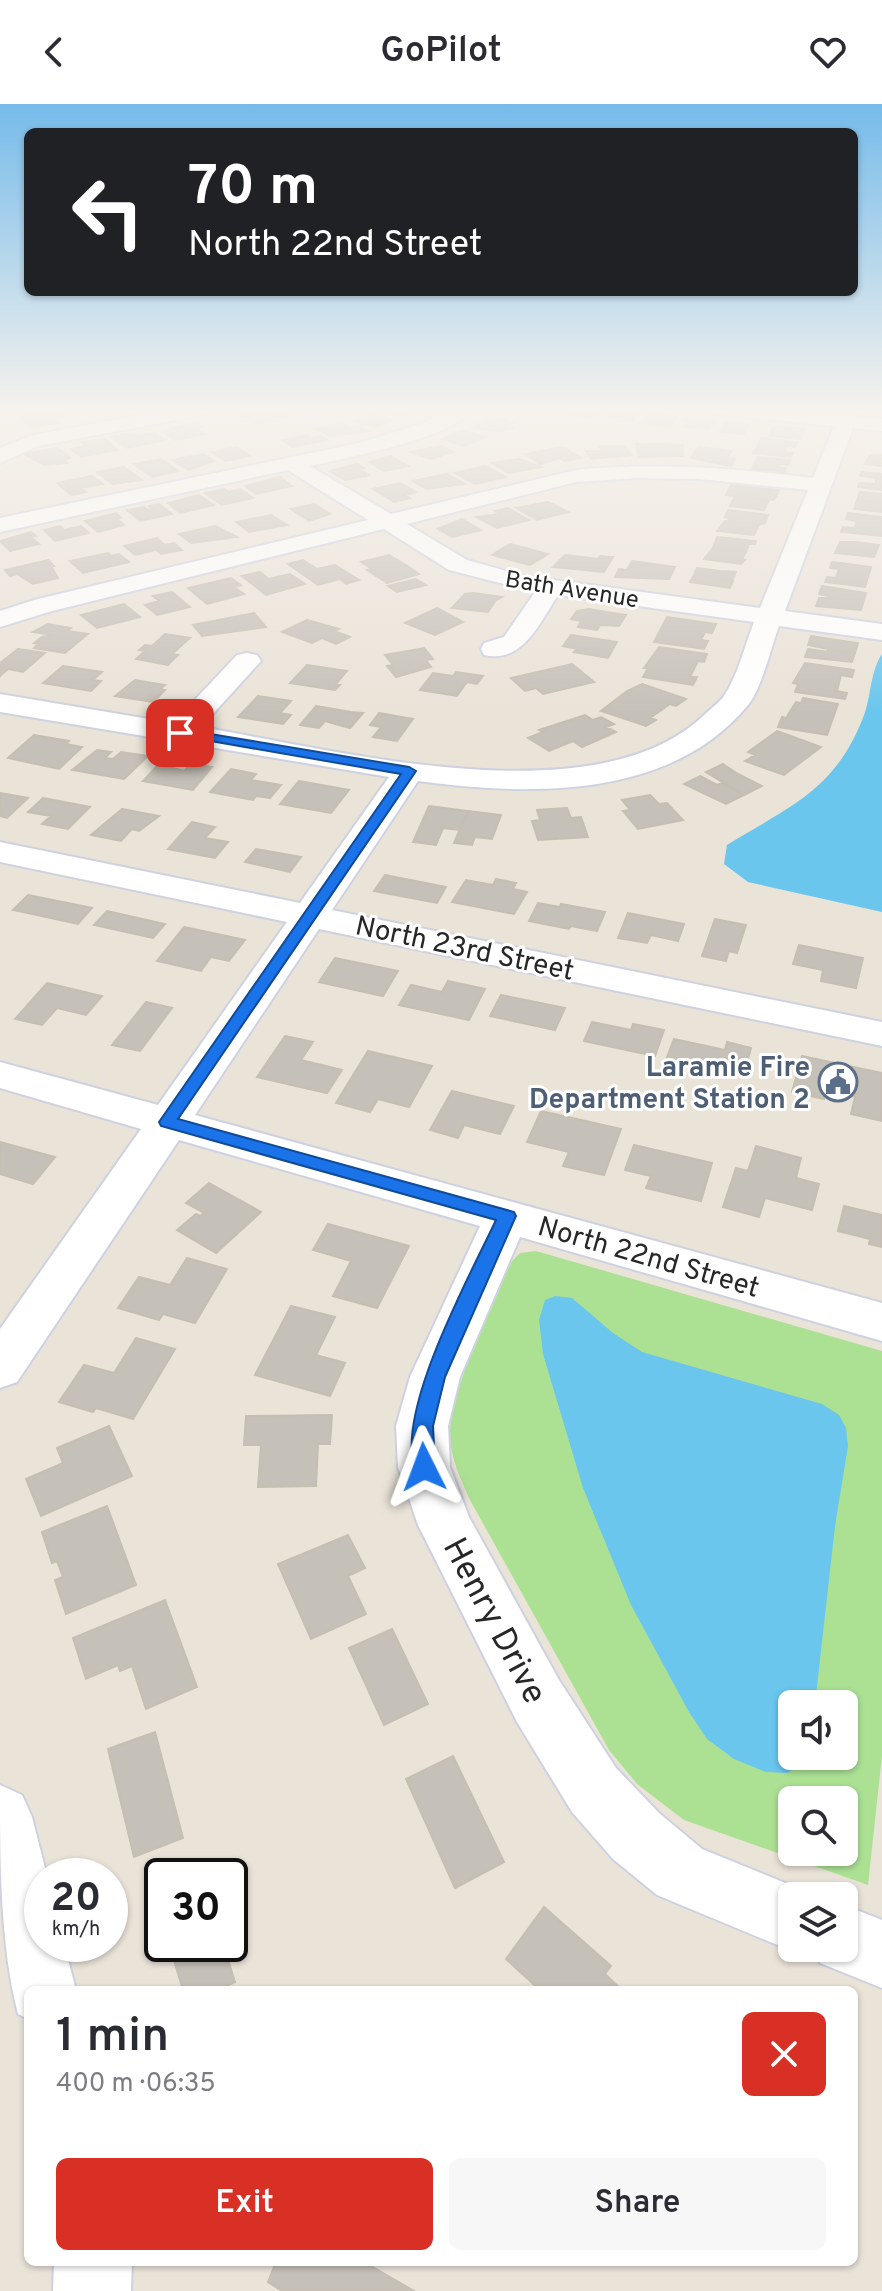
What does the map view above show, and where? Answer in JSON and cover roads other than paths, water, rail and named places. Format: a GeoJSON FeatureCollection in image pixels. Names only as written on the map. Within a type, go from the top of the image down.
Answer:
{"type":"FeatureCollection","features":[{"type":"Feature","properties":{"kind":"street"},"geometry":{"type":"LineString","coordinates":[[42,510],[47,514]]}},
{"type":"Feature","properties":{"kind":"street"},"geometry":{"type":"LineString","coordinates":[[0,525],[66,510]]}},
{"type":"Feature","properties":{"kind":"street","name":"Bath Avenue"},"geometry":{"type":"LineString","coordinates":[[367,510],[458,565],[504,580],[882,632]]}},
{"type":"Feature","properties":{"kind":"street"},"geometry":{"type":"LineString","coordinates":[[7,612],[435,510]]}},
{"type":"Feature","properties":{"kind":"street"},"geometry":{"type":"LineString","coordinates":[[0,703],[409,771],[515,782],[612,771],[654,760],[694,742],[721,723],[737,700],[811,510]]}},
{"type":"Feature","properties":{"kind":"street"},"geometry":{"type":"LineString","coordinates":[[494,649],[513,643],[551,587]]}},
{"type":"Feature","properties":{"kind":"street"},"geometry":{"type":"LineString","coordinates":[[180,733],[247,661]]}},
{"type":"Feature","properties":{"kind":"street"},"geometry":{"type":"LineString","coordinates":[[0,1368],[409,771]]}},
{"type":"Feature","properties":{"kind":"street","name":"North 23rd Street"},"geometry":{"type":"LineString","coordinates":[[0,852],[882,1034]]}},
{"type":"Feature","properties":{"kind":"street","name":"North 22nd Street"},"geometry":{"type":"LineString","coordinates":[[0,1075],[882,1322]]}},
{"type":"Feature","properties":{"kind":"street","name":"Henry Drive"},"geometry":{"type":"LineString","coordinates":[[507,1216],[435,1377],[422,1426],[424,1467],[445,1525],[538,1701],[594,1790],[636,1836],[680,1872],[778,1912]]}},
{"type":"Feature","properties":{"kind":"street"},"geometry":{"type":"LineString","coordinates":[[0,1817],[41,1986]]}},
{"type":"Feature","properties":{"kind":"street"},"geometry":{"type":"LineString","coordinates":[[858,1945],[882,1954]]}},
{"type":"Feature","properties":{"kind":"street"},"geometry":{"type":"LineString","coordinates":[[92,2291],[93,2266]]}},
{"type":"Feature","properties":{"kind":"water"},"geometry":{"type":"Polygon","coordinates":[[[882,654],[882,912],[748,882],[724,864],[727,845],[808,794],[838,763],[863,718],[875,668],[882,654]]]}},
{"type":"Feature","properties":{"kind":"water"},"geometry":{"type":"Polygon","coordinates":[[[555,1296],[572,1298],[613,1333],[642,1352],[822,1404],[839,1415],[846,1428],[848,1446],[835,1526],[817,1690],[778,1690],[778,1770],[792,1770],[787,1773],[766,1772],[734,1759],[707,1739],[631,1605],[583,1488],[543,1354],[539,1320],[545,1300],[555,1296]]]}},
{"type":"Feature","properties":{"kind":"place","name":"Laramie Fire Department Station 2"},"geometry":{"type":"Point","coordinates":[838,1082]}}]}
